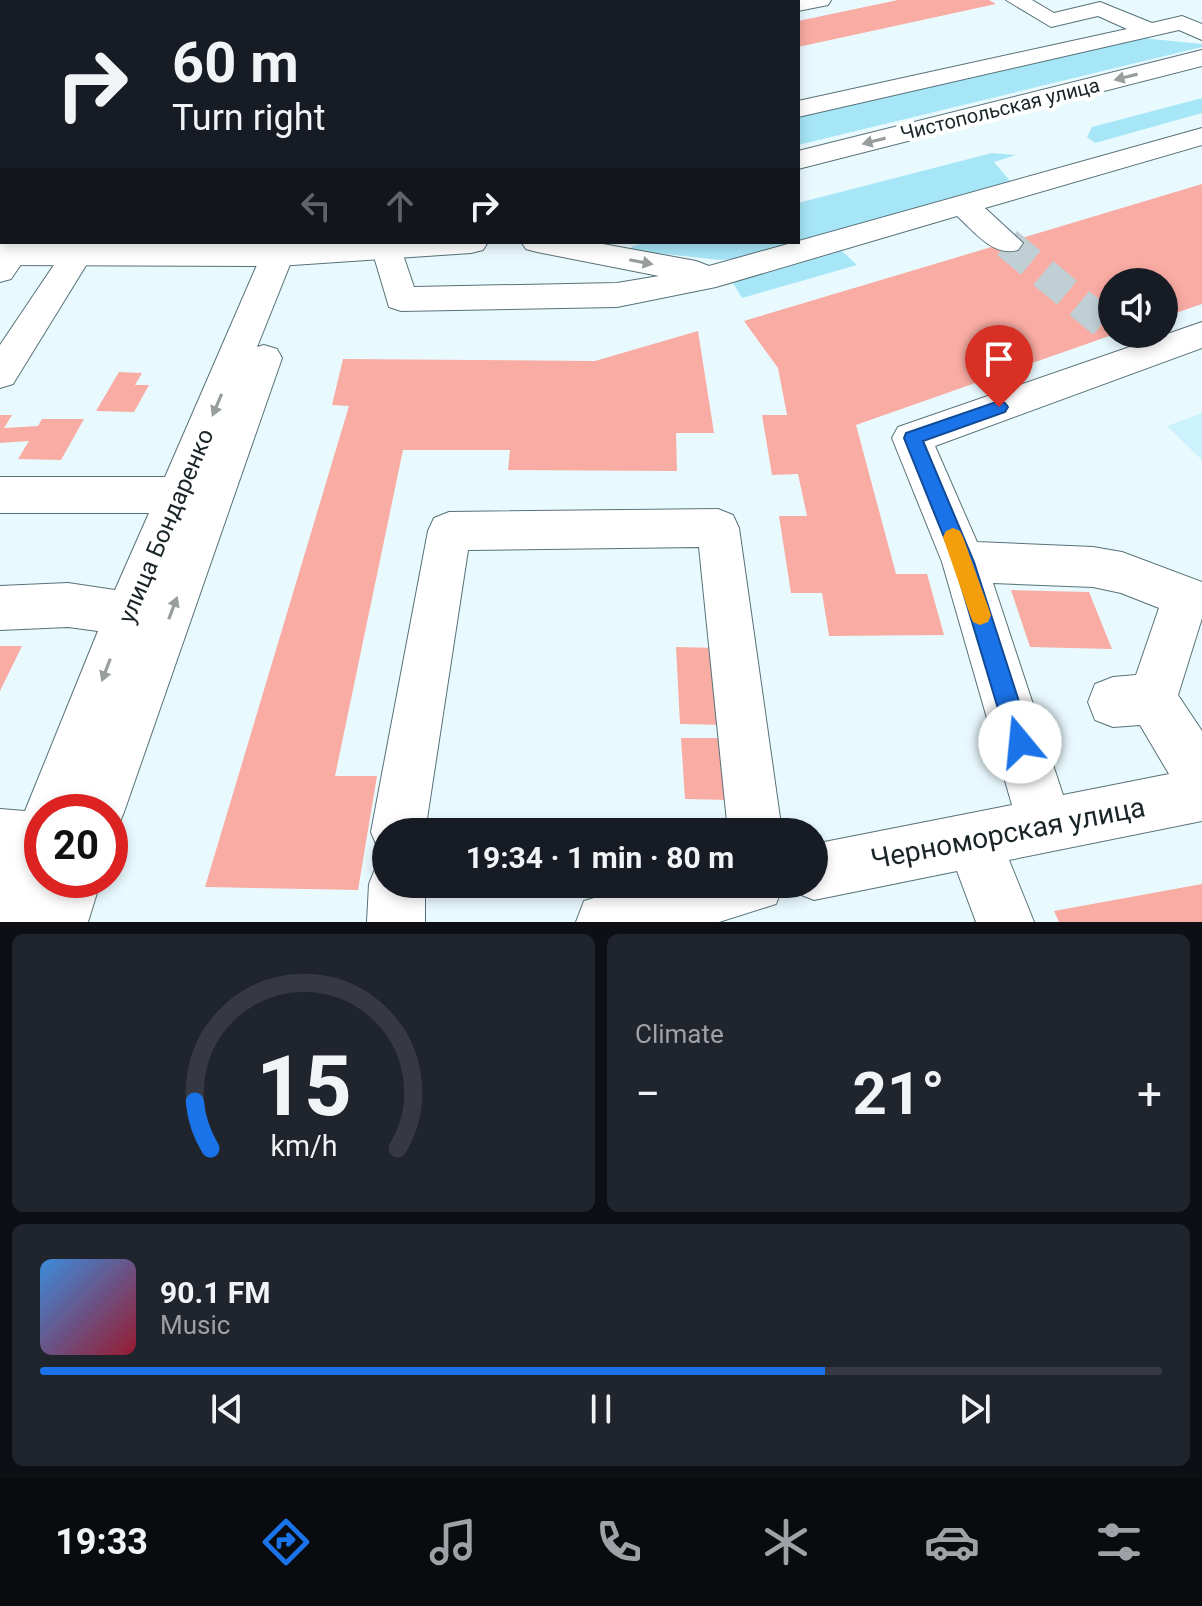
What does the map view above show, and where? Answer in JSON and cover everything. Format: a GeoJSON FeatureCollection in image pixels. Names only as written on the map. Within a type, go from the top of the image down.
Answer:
{"type":"FeatureCollection","features":[{"type":"Feature","properties":{"kind":"main road","name":"Чистопольская улица"},"geometry":{"type":"LineString","coordinates":[[800,159],[1202,58]]}},
{"type":"Feature","properties":{"kind":"main road","name":"Чистопольская улица"},"geometry":{"type":"LineString","coordinates":[[800,183],[1202,82]]}},
{"type":"Feature","properties":{"kind":"main road"},"geometry":{"type":"LineString","coordinates":[[3,247],[77,254],[293,248],[388,250],[450,244]]}},
{"type":"Feature","properties":{"kind":"street"},"geometry":{"type":"LineString","coordinates":[[800,4],[820,0]]}},
{"type":"Feature","properties":{"kind":"street"},"geometry":{"type":"LineString","coordinates":[[1017,0],[1051,20],[1101,9],[1193,0]]}},
{"type":"Feature","properties":{"kind":"street"},"geometry":{"type":"LineString","coordinates":[[1101,9],[1149,30]]}},
{"type":"Feature","properties":{"kind":"street"},"geometry":{"type":"LineString","coordinates":[[800,109],[1149,30],[1195,25]]}},
{"type":"Feature","properties":{"kind":"street"},"geometry":{"type":"LineString","coordinates":[[388,250],[401,299],[617,295],[716,276],[1202,136]]}},
{"type":"Feature","properties":{"kind":"street"},"geometry":{"type":"LineString","coordinates":[[970,202],[1016,240]]}},
{"type":"Feature","properties":{"kind":"street"},"geometry":{"type":"LineString","coordinates":[[548,244],[716,276]]}},
{"type":"Feature","properties":{"kind":"street","name":"улица Бондаренко"},"geometry":{"type":"LineString","coordinates":[[58,794],[128,614],[179,495],[293,248]]}},
{"type":"Feature","properties":{"kind":"street","name":"улица Бондаренко"},"geometry":{"type":"LineString","coordinates":[[103,794],[293,248]]}},
{"type":"Feature","properties":{"kind":"street"},"geometry":{"type":"LineString","coordinates":[[0,374],[77,254]]}},
{"type":"Feature","properties":{"kind":"street"},"geometry":{"type":"LineString","coordinates":[[1046,826],[964,562],[912,438],[1202,335]]}},
{"type":"Feature","properties":{"kind":"street"},"geometry":{"type":"LineString","coordinates":[[0,495],[179,495]]}},
{"type":"Feature","properties":{"kind":"street"},"geometry":{"type":"LineString","coordinates":[[400,818],[449,531],[718,528],[753,818]]}},
{"type":"Feature","properties":{"kind":"street"},"geometry":{"type":"LineString","coordinates":[[964,562],[1093,567],[1122,573],[1186,597],[1133,701],[1202,778]]}},
{"type":"Feature","properties":{"kind":"street"},"geometry":{"type":"LineString","coordinates":[[0,608],[68,605],[128,614]]}},
{"type":"Feature","properties":{"kind":"street","name":"Черноморская улица"},"geometry":{"type":"LineString","coordinates":[[828,869],[1202,794]]}},
{"type":"Feature","properties":{"kind":"street"},"geometry":{"type":"LineString","coordinates":[[0,837],[24,838]]}},
{"type":"Feature","properties":{"kind":"street"},"geometry":{"type":"LineString","coordinates":[[973,839],[1005,922]]}},
{"type":"Feature","properties":{"kind":"street"},"geometry":{"type":"LineString","coordinates":[[7,922],[24,881]]}},
{"type":"Feature","properties":{"kind":"street"},"geometry":{"type":"LineString","coordinates":[[59,922],[67,898]]}},
{"type":"Feature","properties":{"kind":"street"},"geometry":{"type":"LineString","coordinates":[[396,922],[397,898]]}},
{"type":"Feature","properties":{"kind":"street"},"geometry":{"type":"LineString","coordinates":[[605,922],[700,898]]}},
{"type":"Feature","properties":{"kind":"shaded area"},"geometry":{"type":"Polygon","coordinates":[[[1142,38],[1202,44],[1202,47],[800,145],[800,113],[1142,38]]]}},
{"type":"Feature","properties":{"kind":"shaded area"},"geometry":{"type":"Polygon","coordinates":[[[1202,98],[1202,113],[1095,143],[1087,137],[1092,127],[1202,98]]]}},
{"type":"Feature","properties":{"kind":"shaded area"},"geometry":{"type":"Polygon","coordinates":[[[992,153],[1016,155],[994,162],[1011,182],[800,242],[800,202],[992,153]]]}},
{"type":"Feature","properties":{"kind":"shaded area"},"geometry":{"type":"Polygon","coordinates":[[[793,244],[744,258],[720,260],[629,250],[633,246],[793,244]]]}},
{"type":"Feature","properties":{"kind":"shaded area"},"geometry":{"type":"Polygon","coordinates":[[[842,251],[857,265],[742,298],[730,278],[770,272],[842,251]]]}},
{"type":"Feature","properties":{"kind":"shaded area"},"geometry":{"type":"Polygon","coordinates":[[[1202,413],[1202,460],[1167,426],[1202,413]]]}},
{"type":"Feature","properties":{"kind":"building"},"geometry":{"type":"Polygon","coordinates":[[[898,0],[989,0],[996,4],[800,47],[800,21],[898,0]]]}},
{"type":"Feature","properties":{"kind":"building"},"geometry":{"type":"Polygon","coordinates":[[[1202,184],[1202,304],[1178,312],[1178,268],[1098,268],[1098,340],[856,425],[896,574],[927,574],[944,635],[829,636],[822,593],[791,593],[779,516],[807,516],[798,474],[772,475],[762,415],[787,415],[778,368],[744,321],[1202,184]]]}},
{"type":"Feature","properties":{"kind":"building"},"geometry":{"type":"Polygon","coordinates":[[[698,331],[714,433],[676,433],[677,471],[508,470],[510,450],[403,450],[335,776],[377,776],[358,890],[205,887],[349,406],[332,405],[343,359],[595,361],[698,331]]]}},
{"type":"Feature","properties":{"kind":"building"},"geometry":{"type":"Polygon","coordinates":[[[119,372],[142,373],[135,385],[149,385],[134,412],[96,411],[119,372]]]}},
{"type":"Feature","properties":{"kind":"building"},"geometry":{"type":"Polygon","coordinates":[[[0,415],[12,415],[4,428],[38,426],[42,419],[84,419],[61,460],[18,459],[29,441],[0,443],[0,415]]]}},
{"type":"Feature","properties":{"kind":"building"},"geometry":{"type":"Polygon","coordinates":[[[1011,590],[1089,592],[1112,649],[1030,647],[1011,590]]]}},
{"type":"Feature","properties":{"kind":"building"},"geometry":{"type":"Polygon","coordinates":[[[0,646],[22,646],[0,691],[0,646]]]}},
{"type":"Feature","properties":{"kind":"building"},"geometry":{"type":"Polygon","coordinates":[[[676,647],[719,648],[726,725],[680,724],[676,647]]]}},
{"type":"Feature","properties":{"kind":"building"},"geometry":{"type":"Polygon","coordinates":[[[681,738],[725,738],[730,800],[685,799],[681,738]]]}},
{"type":"Feature","properties":{"kind":"building"},"geometry":{"type":"Polygon","coordinates":[[[1202,884],[1202,922],[1059,922],[1054,911],[1202,884]]]}},
{"type":"Feature","properties":{"kind":"tunnel"},"geometry":{"type":"LineString","coordinates":[[1007,243],[1098,318]]}},
{"type":"Feature","properties":{"kind":"slow traffic"},"geometry":{"type":"LineString","coordinates":[[953,537],[980,615]]}},
{"type":"Feature","properties":{"kind":"route"},"geometry":{"type":"LineString","coordinates":[[999,407],[912,438],[964,562],[1020,742]]}}]}
